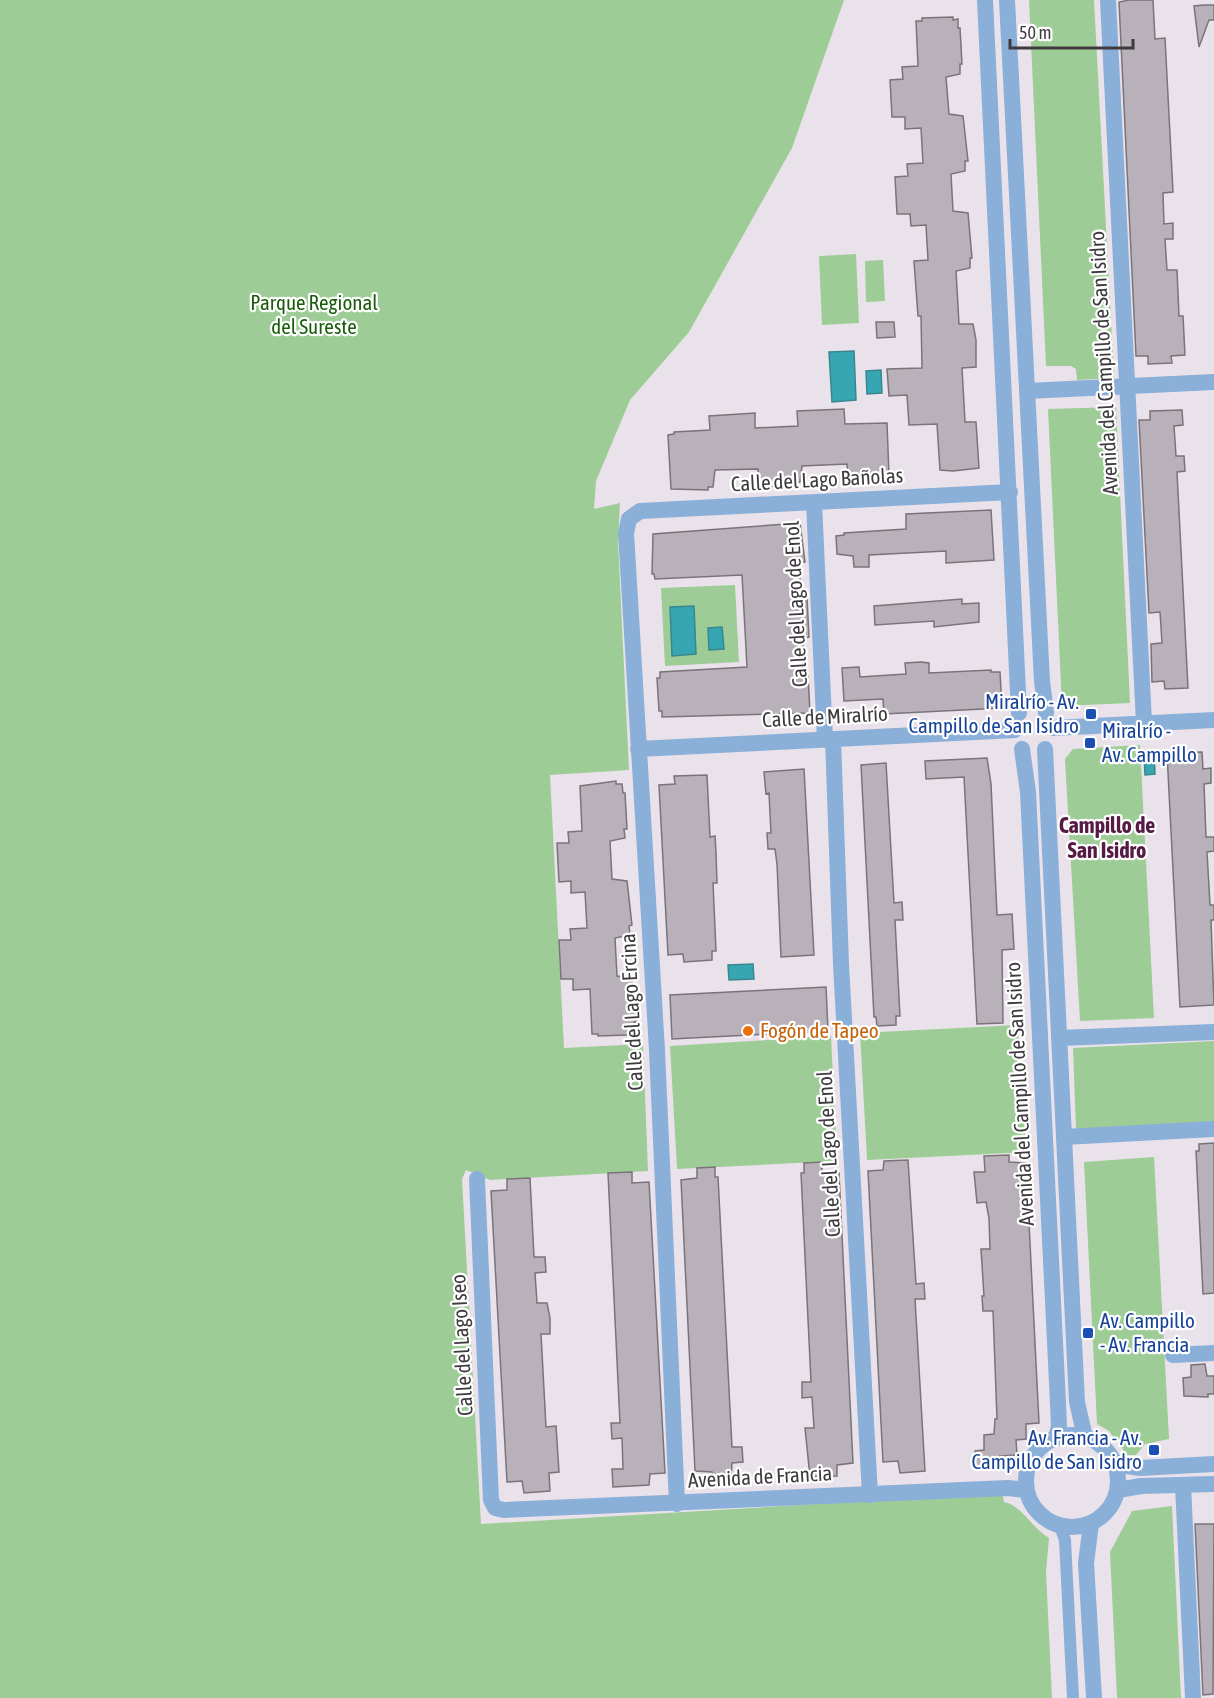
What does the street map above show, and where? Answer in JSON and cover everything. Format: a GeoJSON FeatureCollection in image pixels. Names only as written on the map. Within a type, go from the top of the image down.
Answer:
{"type":"FeatureCollection","features":[{"type":"Feature","properties":{"kind":"street"},"geometry":{"type":"LineString","coordinates":[[985,0],[1010,492],[1019,713],[1015,730],[1022,749],[1031,753],[1045,749],[1050,743],[1049,721],[1041,681],[1007,0]]}},
{"type":"Feature","properties":{"kind":"street","name":"Avenida del Campillo de San Isidro"},"geometry":{"type":"LineString","coordinates":[[1108,0],[1144,723]]}},
{"type":"Feature","properties":{"kind":"street"},"geometry":{"type":"LineString","coordinates":[[1027,391],[1127,388],[1214,382]]}},
{"type":"Feature","properties":{"kind":"street","name":"Calle del Lago Bañolas"},"geometry":{"type":"LineString","coordinates":[[629,519],[640,511],[1010,492]]}},
{"type":"Feature","properties":{"kind":"street","name":"Calle del Lago de Enol"},"geometry":{"type":"LineString","coordinates":[[814,503],[870,1495]]}},
{"type":"Feature","properties":{"kind":"street","name":"Calle del Lago Ercina"},"geometry":{"type":"LineString","coordinates":[[629,519],[626,532],[658,1060],[677,1504]]}},
{"type":"Feature","properties":{"kind":"street"},"geometry":{"type":"LineString","coordinates":[[1019,713],[1033,706],[1049,721],[1144,723],[1214,720]]}},
{"type":"Feature","properties":{"kind":"street","name":"Calle de Miralrío"},"geometry":{"type":"LineString","coordinates":[[638,749],[1015,730]]}},
{"type":"Feature","properties":{"kind":"street","name":"Avenida del Campillo de San Isidro"},"geometry":{"type":"LineString","coordinates":[[1022,749],[1029,804],[1059,1426],[1056,1438]]}},
{"type":"Feature","properties":{"kind":"street","name":"Avenida del Campillo de San Isidro"},"geometry":{"type":"LineString","coordinates":[[1045,749],[1077,1402],[1085,1437]]}},
{"type":"Feature","properties":{"kind":"street"},"geometry":{"type":"LineString","coordinates":[[1059,1038],[1214,1032]]}},
{"type":"Feature","properties":{"kind":"street"},"geometry":{"type":"LineString","coordinates":[[1064,1137],[1214,1129]]}},
{"type":"Feature","properties":{"kind":"street","name":"Calle del Lago Iseo"},"geometry":{"type":"LineString","coordinates":[[477,1179],[491,1500],[495,1508]]}},
{"type":"Feature","properties":{"kind":"street"},"geometry":{"type":"LineString","coordinates":[[1173,1355],[1214,1353]]}},
{"type":"Feature","properties":{"kind":"street"},"geometry":{"type":"LineString","coordinates":[[1070,1435],[1085,1437],[1098,1442],[1115,1464],[1118,1490],[1113,1504],[1103,1516],[1081,1527],[1060,1526],[1050,1522],[1035,1509],[1026,1490],[1026,1477],[1035,1453],[1056,1438],[1070,1435]]}},
{"type":"Feature","properties":{"kind":"street"},"geometry":{"type":"LineString","coordinates":[[1115,1464],[1140,1468],[1214,1464]]}},
{"type":"Feature","properties":{"kind":"street"},"geometry":{"type":"LineString","coordinates":[[1118,1490],[1141,1486],[1214,1484]]}},
{"type":"Feature","properties":{"kind":"street"},"geometry":{"type":"LineString","coordinates":[[1183,1485],[1193,1698]]}},
{"type":"Feature","properties":{"kind":"street","name":"Avenida de Francia"},"geometry":{"type":"LineString","coordinates":[[495,1508],[504,1510],[677,1504],[1008,1488],[1026,1490]]}},
{"type":"Feature","properties":{"kind":"street"},"geometry":{"type":"LineString","coordinates":[[1090,1524],[1086,1563],[1094,1698]]}},
{"type":"Feature","properties":{"kind":"street"},"geometry":{"type":"LineString","coordinates":[[1060,1526],[1065,1540],[1073,1698]]}},
{"type":"Feature","properties":{"kind":"green space","name":"Parque Regional del Sureste"},"geometry":{"type":"Polygon","coordinates":[[[0,0],[844,0],[792,148],[689,332],[630,400],[596,481],[594,509],[620,503],[618,542],[629,770],[550,775],[564,1048],[643,1044],[648,1171],[490,1180],[466,1170],[462,1179],[481,1524],[969,1495],[1003,1496],[1004,1502],[1016,1507],[1049,1538],[1046,1572],[1052,1698],[0,1698],[0,0]]]}},
{"type":"Feature","properties":{"kind":"green space"},"geometry":{"type":"Polygon","coordinates":[[[1029,0],[1094,0],[1114,378],[1077,380],[1076,369],[1071,366],[1046,366],[1029,0]]]}},
{"type":"Feature","properties":{"kind":"green space"},"geometry":{"type":"Polygon","coordinates":[[[856,254],[859,323],[822,325],[819,256],[856,254]]]}},
{"type":"Feature","properties":{"kind":"green space"},"geometry":{"type":"Polygon","coordinates":[[[883,260],[885,301],[866,302],[865,261],[883,260]]]}},
{"type":"Feature","properties":{"kind":"green space"},"geometry":{"type":"Polygon","coordinates":[[[1116,407],[1130,703],[1062,706],[1048,409],[1116,407]]]}},
{"type":"Feature","properties":{"kind":"green space"},"geometry":{"type":"Polygon","coordinates":[[[735,585],[739,662],[665,666],[661,588],[735,585]]]}},
{"type":"Feature","properties":{"kind":"green space"},"geometry":{"type":"Polygon","coordinates":[[[1140,745],[1154,1018],[1080,1021],[1065,759],[1073,749],[1140,745]]]}},
{"type":"Feature","properties":{"kind":"green space"},"geometry":{"type":"Polygon","coordinates":[[[1018,1025],[1026,1152],[867,1160],[860,1033],[1018,1025]]]}},
{"type":"Feature","properties":{"kind":"green space"},"geometry":{"type":"Polygon","coordinates":[[[831,1036],[837,1161],[677,1169],[670,1046],[831,1036]]]}},
{"type":"Feature","properties":{"kind":"green space"},"geometry":{"type":"Polygon","coordinates":[[[1214,1041],[1214,1123],[1076,1130],[1073,1048],[1214,1041]]]}},
{"type":"Feature","properties":{"kind":"green space"},"geometry":{"type":"Polygon","coordinates":[[[1154,1157],[1169,1439],[1145,1444],[1136,1455],[1127,1455],[1109,1431],[1097,1424],[1084,1162],[1154,1157]]]}},
{"type":"Feature","properties":{"kind":"green space"},"geometry":{"type":"Polygon","coordinates":[[[1172,1506],[1181,1698],[1117,1698],[1110,1552],[1132,1511],[1172,1506]]]}},
{"type":"Feature","properties":{"kind":"water"},"geometry":{"type":"Polygon","coordinates":[[[854,351],[856,400],[832,402],[829,352],[854,351]]]}},
{"type":"Feature","properties":{"kind":"water"},"geometry":{"type":"Polygon","coordinates":[[[881,370],[882,393],[867,394],[866,371],[881,370]]]}},
{"type":"Feature","properties":{"kind":"water"},"geometry":{"type":"Polygon","coordinates":[[[694,606],[696,654],[672,656],[670,607],[694,606]]]}},
{"type":"Feature","properties":{"kind":"water"},"geometry":{"type":"Polygon","coordinates":[[[722,627],[724,649],[709,650],[708,628],[722,627]]]}},
{"type":"Feature","properties":{"kind":"water"},"geometry":{"type":"Polygon","coordinates":[[[1149,751],[1154,753],[1155,774],[1145,775],[1144,754],[1149,751]]]}},
{"type":"Feature","properties":{"kind":"water"},"geometry":{"type":"Polygon","coordinates":[[[753,964],[754,979],[729,980],[728,965],[753,964]]]}},
{"type":"Feature","properties":{"kind":"building"},"geometry":{"type":"Polygon","coordinates":[[[1153,0],[1155,39],[1165,38],[1173,192],[1163,193],[1164,224],[1173,223],[1173,239],[1165,239],[1167,270],[1177,270],[1179,316],[1183,316],[1185,355],[1171,356],[1172,363],[1148,364],[1148,356],[1136,356],[1119,2],[1153,0]]]}},
{"type":"Feature","properties":{"kind":"building"},"geometry":{"type":"Polygon","coordinates":[[[1214,5],[1214,20],[1209,20],[1199,47],[1194,6],[1214,5]]]}},
{"type":"Feature","properties":{"kind":"building"},"geometry":{"type":"Polygon","coordinates":[[[953,17],[953,20],[958,19],[958,28],[960,28],[962,64],[960,64],[960,74],[946,77],[949,114],[963,116],[968,161],[965,161],[965,171],[951,174],[953,211],[968,213],[972,258],[970,258],[970,268],[956,271],[959,324],[973,324],[976,340],[976,367],[962,368],[965,422],[976,422],[979,468],[953,471],[940,470],[937,424],[909,425],[907,395],[889,396],[887,369],[922,368],[921,316],[918,316],[914,261],[928,260],[926,225],[911,226],[910,214],[897,214],[895,177],[908,176],[907,164],[923,163],[921,128],[905,129],[905,117],[892,117],[890,80],[903,79],[902,67],[918,66],[916,21],[922,21],[922,18],[953,17]]]}},
{"type":"Feature","properties":{"kind":"building"},"geometry":{"type":"Polygon","coordinates":[[[876,322],[894,322],[895,337],[877,338],[876,322]]]}},
{"type":"Feature","properties":{"kind":"building"},"geometry":{"type":"Polygon","coordinates":[[[844,409],[845,424],[887,423],[889,475],[848,477],[847,464],[802,466],[800,482],[796,485],[765,487],[765,484],[759,485],[758,469],[715,470],[713,487],[708,487],[708,490],[671,489],[668,435],[674,432],[710,430],[709,416],[755,413],[755,428],[798,426],[797,411],[844,409]]]}},
{"type":"Feature","properties":{"kind":"building"},"geometry":{"type":"Polygon","coordinates":[[[1182,410],[1183,425],[1174,426],[1176,456],[1184,456],[1185,471],[1177,472],[1188,688],[1165,689],[1164,681],[1152,682],[1151,644],[1162,643],[1160,612],[1149,613],[1139,420],[1150,420],[1150,411],[1182,410]]]}},
{"type":"Feature","properties":{"kind":"building"},"geometry":{"type":"Polygon","coordinates":[[[991,510],[994,560],[946,563],[946,551],[869,555],[869,567],[854,567],[853,556],[837,554],[836,536],[844,535],[844,533],[906,529],[906,514],[991,510]]]}},
{"type":"Feature","properties":{"kind":"building"},"geometry":{"type":"Polygon","coordinates":[[[800,523],[805,562],[799,562],[801,599],[807,598],[809,637],[803,638],[810,713],[662,717],[662,711],[659,711],[657,678],[660,678],[660,672],[747,667],[742,575],[655,579],[652,574],[653,534],[800,523]]]}},
{"type":"Feature","properties":{"kind":"building"},"geometry":{"type":"Polygon","coordinates":[[[962,599],[962,604],[979,603],[979,622],[934,627],[934,621],[875,625],[874,606],[962,599]]]}},
{"type":"Feature","properties":{"kind":"building"},"geometry":{"type":"Polygon","coordinates":[[[905,663],[929,663],[929,673],[991,670],[991,672],[1000,672],[1002,708],[884,714],[883,699],[844,701],[842,668],[859,667],[860,677],[906,674],[905,663]]]}},
{"type":"Feature","properties":{"kind":"building"},"geometry":{"type":"Polygon","coordinates":[[[1202,752],[1203,769],[1211,768],[1211,783],[1204,784],[1206,837],[1214,837],[1214,851],[1207,852],[1210,905],[1214,905],[1214,920],[1211,920],[1214,1005],[1180,1007],[1167,753],[1202,752]]]}},
{"type":"Feature","properties":{"kind":"building"},"geometry":{"type":"Polygon","coordinates":[[[987,758],[991,784],[997,915],[1012,914],[1014,949],[1002,950],[1003,1023],[977,1024],[964,777],[926,779],[925,761],[987,758]]]}},
{"type":"Feature","properties":{"kind":"building"},"geometry":{"type":"Polygon","coordinates":[[[886,763],[894,903],[902,902],[903,920],[895,920],[900,1016],[896,1016],[896,1025],[877,1026],[876,1017],[874,1017],[861,765],[886,763]]]}},
{"type":"Feature","properties":{"kind":"building"},"geometry":{"type":"Polygon","coordinates":[[[804,769],[814,955],[781,957],[777,864],[775,849],[768,849],[767,833],[771,833],[769,793],[766,794],[764,772],[804,769]]]}},
{"type":"Feature","properties":{"kind":"building"},"geometry":{"type":"Polygon","coordinates":[[[707,775],[710,837],[715,836],[716,852],[717,883],[713,883],[716,951],[712,951],[712,960],[684,962],[683,954],[668,955],[659,785],[675,784],[674,776],[707,775]]]}},
{"type":"Feature","properties":{"kind":"building"},"geometry":{"type":"Polygon","coordinates":[[[616,781],[616,784],[622,784],[623,793],[625,793],[627,829],[624,829],[625,838],[610,841],[612,879],[627,881],[632,925],[629,926],[630,935],[615,938],[617,976],[632,978],[632,987],[635,987],[636,1022],[634,1022],[634,1032],[628,1032],[628,1035],[598,1036],[598,1034],[592,1034],[590,989],[573,990],[573,979],[561,979],[559,940],[571,940],[570,929],[587,928],[585,892],[571,893],[571,881],[559,882],[557,843],[569,843],[568,832],[582,831],[580,786],[616,781]]]}},
{"type":"Feature","properties":{"kind":"building"},"geometry":{"type":"Polygon","coordinates":[[[826,987],[828,1031],[672,1039],[670,995],[826,987]]]}},
{"type":"Feature","properties":{"kind":"building"},"geometry":{"type":"Polygon","coordinates":[[[1214,1143],[1214,1293],[1203,1294],[1196,1151],[1199,1151],[1199,1144],[1214,1143]]]}},
{"type":"Feature","properties":{"kind":"building"},"geometry":{"type":"Polygon","coordinates":[[[1009,1155],[1009,1162],[1026,1163],[1039,1423],[1026,1424],[1026,1439],[1016,1440],[1017,1455],[1000,1456],[999,1467],[975,1469],[975,1451],[984,1450],[984,1435],[994,1434],[995,1419],[997,1419],[993,1311],[983,1311],[982,1296],[984,1296],[981,1249],[990,1249],[989,1218],[986,1202],[977,1203],[974,1172],[985,1172],[984,1156],[1009,1155]]]}},
{"type":"Feature","properties":{"kind":"building"},"geometry":{"type":"Polygon","coordinates":[[[908,1160],[916,1284],[924,1283],[925,1299],[915,1299],[925,1471],[900,1473],[898,1461],[883,1462],[868,1171],[883,1170],[884,1161],[908,1160]]]}},
{"type":"Feature","properties":{"kind":"building"},"geometry":{"type":"Polygon","coordinates":[[[822,1162],[822,1172],[839,1173],[853,1463],[837,1465],[837,1476],[810,1477],[805,1428],[814,1428],[812,1397],[802,1398],[802,1382],[811,1382],[801,1173],[804,1173],[804,1163],[822,1162]]]}},
{"type":"Feature","properties":{"kind":"building"},"geometry":{"type":"Polygon","coordinates":[[[715,1167],[715,1177],[718,1177],[732,1447],[742,1447],[743,1462],[732,1463],[731,1481],[712,1482],[712,1472],[695,1471],[681,1180],[697,1178],[697,1168],[715,1167]]]}},
{"type":"Feature","properties":{"kind":"building"},"geometry":{"type":"Polygon","coordinates":[[[632,1172],[632,1183],[649,1182],[665,1473],[650,1474],[649,1485],[613,1487],[612,1469],[623,1469],[622,1438],[612,1439],[611,1423],[620,1423],[608,1173],[632,1172]]]}},
{"type":"Feature","properties":{"kind":"building"},"geometry":{"type":"Polygon","coordinates":[[[530,1178],[534,1257],[545,1257],[546,1272],[535,1273],[537,1303],[547,1303],[550,1318],[550,1334],[541,1334],[546,1427],[556,1426],[559,1472],[549,1473],[550,1491],[524,1493],[522,1481],[507,1482],[491,1191],[507,1190],[507,1179],[530,1178]]]}},
{"type":"Feature","properties":{"kind":"building"},"geometry":{"type":"Polygon","coordinates":[[[1205,1364],[1207,1376],[1214,1376],[1214,1394],[1208,1394],[1208,1397],[1184,1396],[1183,1378],[1191,1377],[1191,1365],[1205,1364]]]}},
{"type":"Feature","properties":{"kind":"building"},"geometry":{"type":"Polygon","coordinates":[[[1195,1524],[1214,1524],[1213,1694],[1203,1695],[1195,1524]]]}},
{"type":"Feature","properties":{"kind":"place","name":"Miralrío - Av. Campillo de San Isidro"},"geometry":{"type":"Point","coordinates":[1091,714]}},
{"type":"Feature","properties":{"kind":"place","name":"Miralrío - Av. Campillo"},"geometry":{"type":"Point","coordinates":[1090,743]}},
{"type":"Feature","properties":{"kind":"place","name":"Fogón de Tapeo"},"geometry":{"type":"Point","coordinates":[748,1031]}},
{"type":"Feature","properties":{"kind":"place","name":"Av. Campillo - Av. Francia"},"geometry":{"type":"Point","coordinates":[1088,1333]}},
{"type":"Feature","properties":{"kind":"place","name":"Av. Francia - Av. Campillo de San Isidro"},"geometry":{"type":"Point","coordinates":[1154,1450]}},
{"type":"Feature","properties":{"kind":"district","name":"Campillo de San Isidro"},"geometry":{"type":"Point","coordinates":[1107,838]}}]}
